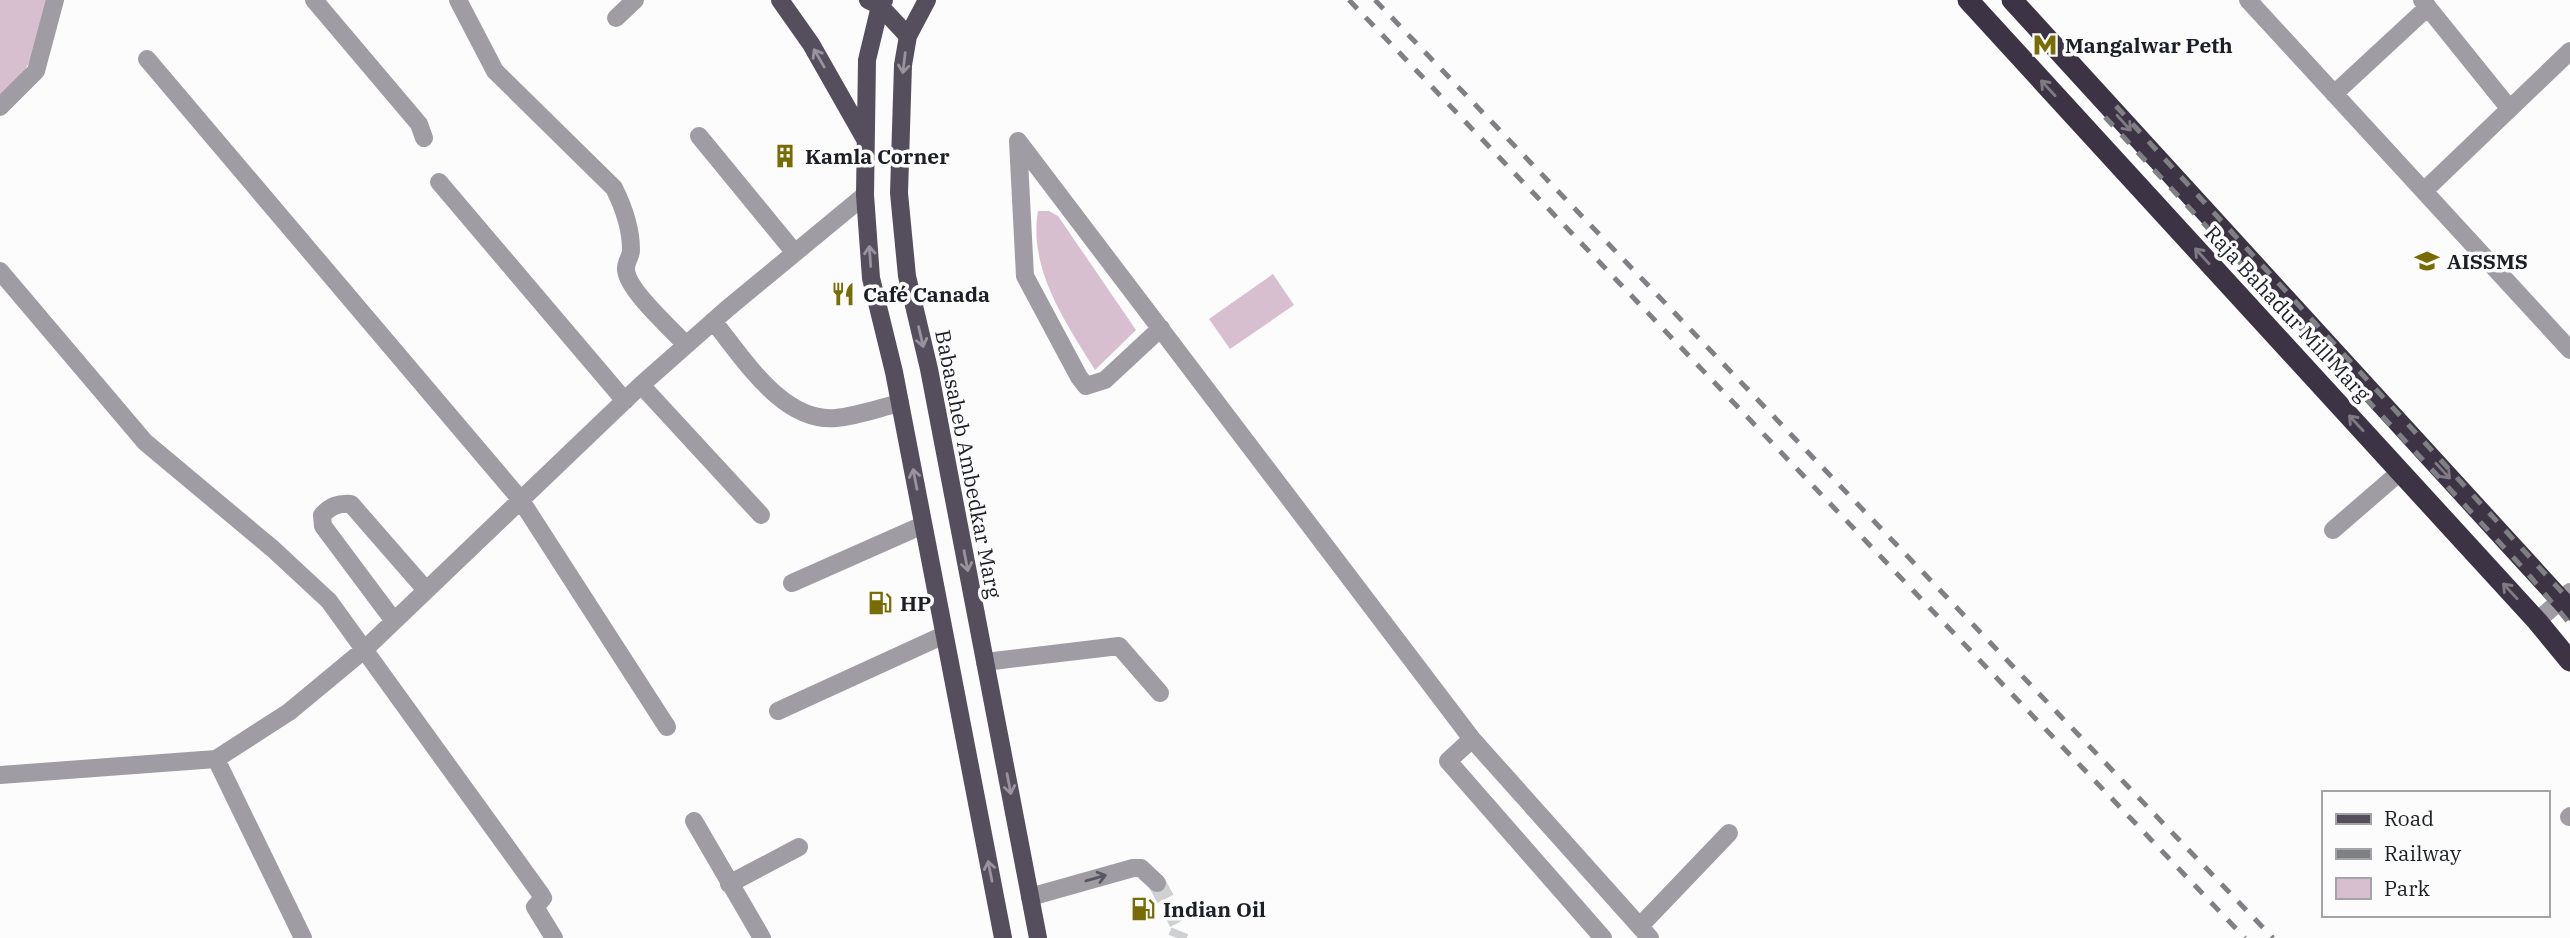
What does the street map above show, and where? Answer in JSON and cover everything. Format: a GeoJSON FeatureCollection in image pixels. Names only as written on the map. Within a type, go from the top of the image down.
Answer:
{"type":"FeatureCollection","features":[{"type":"Feature","properties":{"kind":"highway","name":"Raja Bahadur Mill Marg"},"geometry":{"type":"LineString","coordinates":[[1968,0],[2537,621],[2570,661]]}},
{"type":"Feature","properties":{"kind":"highway","name":"Raja Bahadur Mill Marg"},"geometry":{"type":"LineString","coordinates":[[2013,1],[2567,600]]}},
{"type":"Feature","properties":{"kind":"highway"},"geometry":{"type":"LineString","coordinates":[[2119,165],[2143,144]]}},
{"type":"Feature","properties":{"kind":"main road"},"geometry":{"type":"LineString","coordinates":[[780,0],[811,44],[865,139]]}},
{"type":"Feature","properties":{"kind":"main road","name":"Babasaheb Ambedkar Marg"},"geometry":{"type":"LineString","coordinates":[[927,0],[908,36],[902,65],[899,193],[907,276],[929,369],[1038,938]]}},
{"type":"Feature","properties":{"kind":"main road"},"geometry":{"type":"LineString","coordinates":[[877,2],[867,60],[865,139],[865,195],[871,278],[900,403],[1003,938]]}},
{"type":"Feature","properties":{"kind":"main road"},"geometry":{"type":"LineString","coordinates":[[877,2],[908,36]]}},
{"type":"Feature","properties":{"kind":"street"},"geometry":{"type":"LineString","coordinates":[[0,107],[37,71],[55,0]]}},
{"type":"Feature","properties":{"kind":"street"},"geometry":{"type":"LineString","coordinates":[[314,0],[419,124],[424,138]]}},
{"type":"Feature","properties":{"kind":"street"},"geometry":{"type":"LineString","coordinates":[[458,0],[495,71],[614,188],[623,207],[628,228],[631,252],[625,267],[629,282],[686,345]]}},
{"type":"Feature","properties":{"kind":"street"},"geometry":{"type":"LineString","coordinates":[[616,18],[635,0]]}},
{"type":"Feature","properties":{"kind":"street"},"geometry":{"type":"LineString","coordinates":[[2248,0],[2570,350]]}},
{"type":"Feature","properties":{"kind":"street"},"geometry":{"type":"LineString","coordinates":[[2334,94],[2425,3],[2510,108]]}},
{"type":"Feature","properties":{"kind":"street"},"geometry":{"type":"LineString","coordinates":[[2424,191],[2570,51]]}},
{"type":"Feature","properties":{"kind":"street"},"geometry":{"type":"LineString","coordinates":[[147,59],[520,499],[667,727]]}},
{"type":"Feature","properties":{"kind":"street"},"geometry":{"type":"LineString","coordinates":[[699,136],[795,253]]}},
{"type":"Feature","properties":{"kind":"street"},"geometry":{"type":"LineString","coordinates":[[1161,328],[1105,380],[1086,386],[1079,377],[1025,276],[1018,141],[1161,328],[1472,739],[1645,932],[1729,833]]}},
{"type":"Feature","properties":{"kind":"street"},"geometry":{"type":"LineString","coordinates":[[439,182],[625,401]]}},
{"type":"Feature","properties":{"kind":"street"},"geometry":{"type":"LineString","coordinates":[[1,775],[216,759],[289,712],[365,649],[641,385],[713,321],[865,195]]}},
{"type":"Feature","properties":{"kind":"street"},"geometry":{"type":"LineString","coordinates":[[0,271],[145,442],[320,592],[365,649],[540,893],[543,898],[535,907],[554,938]]}},
{"type":"Feature","properties":{"kind":"street"},"geometry":{"type":"LineString","coordinates":[[713,321],[784,402],[809,414],[835,419],[900,403]]}},
{"type":"Feature","properties":{"kind":"street"},"geometry":{"type":"LineString","coordinates":[[641,385],[761,515]]}},
{"type":"Feature","properties":{"kind":"street"},"geometry":{"type":"LineString","coordinates":[[2333,530],[2400,472]]}},
{"type":"Feature","properties":{"kind":"street"},"geometry":{"type":"LineString","coordinates":[[394,621],[323,526],[322,515],[329,508],[341,504],[351,505],[426,590]]}},
{"type":"Feature","properties":{"kind":"street"},"geometry":{"type":"LineString","coordinates":[[792,583],[923,525]]}},
{"type":"Feature","properties":{"kind":"street"},"geometry":{"type":"LineString","coordinates":[[2537,621],[2567,600]]}},
{"type":"Feature","properties":{"kind":"street"},"geometry":{"type":"LineString","coordinates":[[778,711],[944,635]]}},
{"type":"Feature","properties":{"kind":"street"},"geometry":{"type":"LineString","coordinates":[[985,662],[1119,646],[1160,693]]}},
{"type":"Feature","properties":{"kind":"street"},"geometry":{"type":"LineString","coordinates":[[1472,739],[1448,761],[1603,938]]}},
{"type":"Feature","properties":{"kind":"street"},"geometry":{"type":"LineString","coordinates":[[216,759],[303,938]]}},
{"type":"Feature","properties":{"kind":"street"},"geometry":{"type":"LineString","coordinates":[[694,821],[762,938]]}},
{"type":"Feature","properties":{"kind":"street"},"geometry":{"type":"LineString","coordinates":[[729,884],[799,847]]}},
{"type":"Feature","properties":{"kind":"street"},"geometry":{"type":"LineString","coordinates":[[1030,897],[1133,868],[1141,868],[1157,883]]}},
{"type":"Feature","properties":{"kind":"green space"},"geometry":{"type":"Polygon","coordinates":[[[0,0],[52,0],[32,56],[18,83],[0,107],[0,0]]]}},
{"type":"Feature","properties":{"kind":"green space"},"geometry":{"type":"Polygon","coordinates":[[[1038,211],[1049,211],[1058,216],[1136,330],[1095,370],[1072,333],[1044,274],[1036,233],[1038,211]]]}},
{"type":"Feature","properties":{"kind":"green space"},"geometry":{"type":"Polygon","coordinates":[[[1273,274],[1294,305],[1230,349],[1209,319],[1273,274]]]}},
{"type":"Feature","properties":{"kind":"tunnel"},"geometry":{"type":"LineString","coordinates":[[1157,883],[1181,928],[1177,938]]}},
{"type":"Feature","properties":{"kind":"railway"},"geometry":{"type":"LineString","coordinates":[[1349,0],[2245,938]]}},
{"type":"Feature","properties":{"kind":"railway"},"geometry":{"type":"LineString","coordinates":[[1375,0],[2273,938]]}},
{"type":"Feature","properties":{"kind":"railway"},"geometry":{"type":"LineString","coordinates":[[2116,106],[2570,601]]}},
{"type":"Feature","properties":{"kind":"railway"},"geometry":{"type":"LineString","coordinates":[[2105,117],[2523,568],[2570,624]]}},
{"type":"Feature","properties":{"kind":"place","name":"Mangalwar Peth"},"geometry":{"type":"Point","coordinates":[2045,45]}},
{"type":"Feature","properties":{"kind":"place","name":"Kamla Corner"},"geometry":{"type":"Point","coordinates":[785,156]}},
{"type":"Feature","properties":{"kind":"place","name":"AISSMS"},"geometry":{"type":"Point","coordinates":[2427,261]}},
{"type":"Feature","properties":{"kind":"place","name":"Café Canada"},"geometry":{"type":"Point","coordinates":[843,294]}},
{"type":"Feature","properties":{"kind":"place","name":"HP"},"geometry":{"type":"Point","coordinates":[880,603]}},
{"type":"Feature","properties":{"kind":"place","name":"Indian Oil"},"geometry":{"type":"Point","coordinates":[1143,909]}}]}
